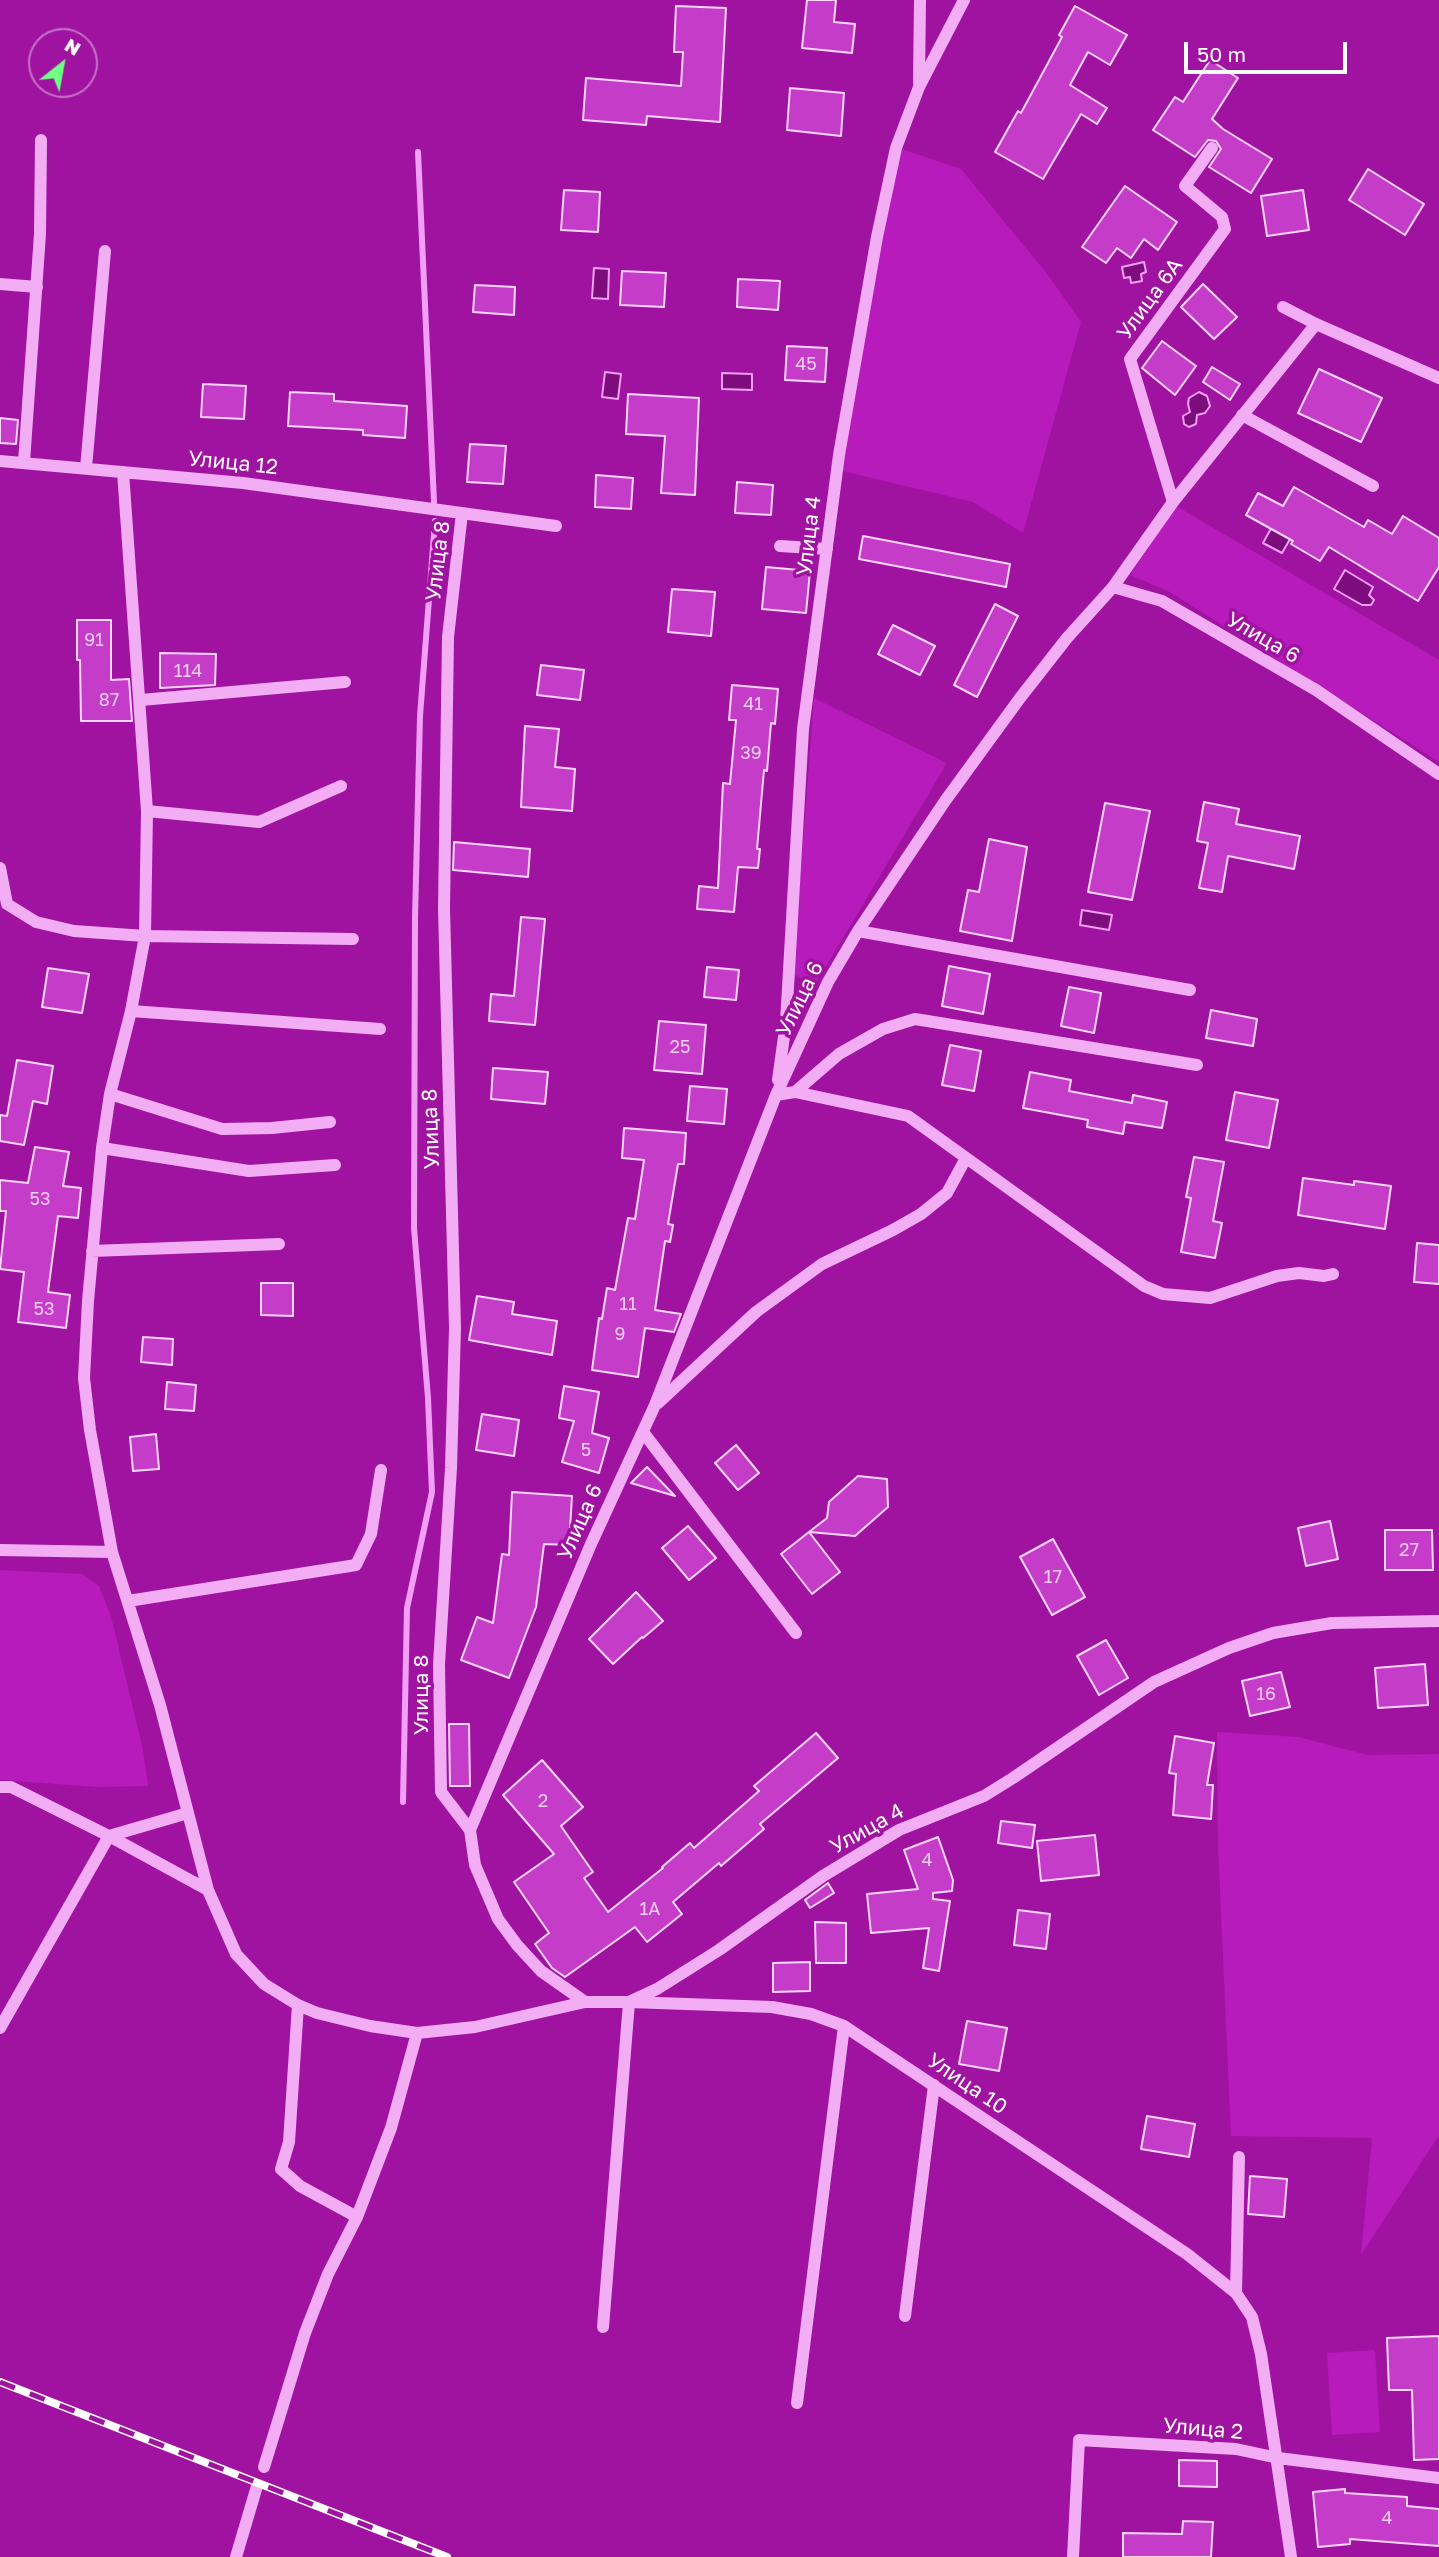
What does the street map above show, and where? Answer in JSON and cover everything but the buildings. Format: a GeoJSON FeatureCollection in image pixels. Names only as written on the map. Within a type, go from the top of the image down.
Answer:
{"type":"FeatureCollection","features":[{"type":"Feature","properties":{"kind":"street"},"geometry":{"type":"LineString","coordinates":[[919,87],[920,0]]}},
{"type":"Feature","properties":{"kind":"street","name":"Улица 4"},"geometry":{"type":"LineString","coordinates":[[776,1095],[787,1011],[803,729],[839,455],[877,237],[896,148],[919,87],[964,0]]}},
{"type":"Feature","properties":{"kind":"street"},"geometry":{"type":"LineString","coordinates":[[24,462],[37,287],[41,140]]}},
{"type":"Feature","properties":{"kind":"street","name":"Улица 6A"},"geometry":{"type":"LineString","coordinates":[[1172,502],[1130,359],[1225,229],[1222,217],[1185,186],[1212,148]]}},
{"type":"Feature","properties":{"kind":"street"},"geometry":{"type":"LineString","coordinates":[[86,468],[105,251]]}},
{"type":"Feature","properties":{"kind":"street"},"geometry":{"type":"LineString","coordinates":[[0,284],[37,287]]}},
{"type":"Feature","properties":{"kind":"street"},"geometry":{"type":"LineString","coordinates":[[1283,307],[1439,378]]}},
{"type":"Feature","properties":{"kind":"street"},"geometry":{"type":"LineString","coordinates":[[1113,587],[1172,502],[1316,324]]}},
{"type":"Feature","properties":{"kind":"street"},"geometry":{"type":"LineString","coordinates":[[1242,415],[1373,486]]}},
{"type":"Feature","properties":{"kind":"street","name":"Улица 12"},"geometry":{"type":"LineString","coordinates":[[0,461],[243,483],[461,513]]}},
{"type":"Feature","properties":{"kind":"street","name":"Улица 10"},"geometry":{"type":"LineString","coordinates":[[123,472],[147,811],[145,936],[131,1011],[110,1094],[102,1148],[84,1378],[90,1430],[113,1552],[160,1705],[208,1890],[236,1954],[264,1984],[298,2005],[317,2013],[370,2026],[416,2033],[475,2028],[585,2003],[629,2002],[772,2007],[811,2014],[844,2026],[1187,2254],[1236,2293],[1252,2317],[1261,2354],[1291,2557]]}},
{"type":"Feature","properties":{"kind":"street","name":"Улица 8"},"geometry":{"type":"LineString","coordinates":[[470,1829],[441,1792],[439,1664],[451,1468],[455,1328],[444,908],[448,637],[461,513],[556,526]]}},
{"type":"Feature","properties":{"kind":"street"},"geometry":{"type":"LineString","coordinates":[[780,546],[827,549]]}},
{"type":"Feature","properties":{"kind":"street","name":"Улица 6"},"geometry":{"type":"LineString","coordinates":[[470,1829],[591,1544],[655,1405],[776,1095],[812,1014],[858,931],[945,801],[1067,638],[1113,587],[1162,601],[1316,690],[1439,774]]}},
{"type":"Feature","properties":{"kind":"street"},"geometry":{"type":"LineString","coordinates":[[141,700],[345,682]]}},
{"type":"Feature","properties":{"kind":"street"},"geometry":{"type":"LineString","coordinates":[[147,811],[259,822],[341,786]]}},
{"type":"Feature","properties":{"kind":"street"},"geometry":{"type":"LineString","coordinates":[[0,868],[7,904],[36,922],[74,931],[145,936],[353,939]]}},
{"type":"Feature","properties":{"kind":"street"},"geometry":{"type":"LineString","coordinates":[[858,931],[1190,990]]}},
{"type":"Feature","properties":{"kind":"street"},"geometry":{"type":"LineString","coordinates":[[131,1011],[380,1029]]}},
{"type":"Feature","properties":{"kind":"street"},"geometry":{"type":"LineString","coordinates":[[795,1092],[839,1054],[883,1029],[915,1019],[1196,1065]]}},
{"type":"Feature","properties":{"kind":"street"},"geometry":{"type":"LineString","coordinates":[[776,1095],[795,1092],[908,1116],[1144,1286],[1163,1294],[1210,1298],[1277,1276],[1299,1273],[1324,1276],[1333,1274]]}},
{"type":"Feature","properties":{"kind":"street"},"geometry":{"type":"LineString","coordinates":[[110,1094],[222,1129],[272,1128],[330,1122]]}},
{"type":"Feature","properties":{"kind":"street"},"geometry":{"type":"LineString","coordinates":[[102,1148],[249,1171],[335,1165]]}},
{"type":"Feature","properties":{"kind":"street"},"geometry":{"type":"LineString","coordinates":[[655,1405],[756,1312],[822,1264],[892,1230],[947,1193],[966,1158]]}},
{"type":"Feature","properties":{"kind":"street"},"geometry":{"type":"LineString","coordinates":[[92,1251],[279,1244]]}},
{"type":"Feature","properties":{"kind":"street"},"geometry":{"type":"LineString","coordinates":[[643,1432],[796,1633]]}},
{"type":"Feature","properties":{"kind":"street"},"geometry":{"type":"LineString","coordinates":[[128,1601],[356,1565],[371,1534],[381,1470]]}},
{"type":"Feature","properties":{"kind":"street"},"geometry":{"type":"LineString","coordinates":[[0,1550],[113,1552]]}},
{"type":"Feature","properties":{"kind":"street","name":"Улица 4"},"geometry":{"type":"LineString","coordinates":[[629,2002],[657,1989],[719,1950],[823,1876],[899,1830],[955,1809],[994,1790],[1154,1682],[1229,1648],[1273,1633],[1332,1623],[1439,1621]]}},
{"type":"Feature","properties":{"kind":"street"},"geometry":{"type":"LineString","coordinates":[[0,1787],[11,1787],[208,1890]]}},
{"type":"Feature","properties":{"kind":"street"},"geometry":{"type":"LineString","coordinates":[[0,2028],[109,1836],[188,1813]]}},
{"type":"Feature","properties":{"kind":"street"},"geometry":{"type":"LineString","coordinates":[[470,1829],[475,1865],[498,1920],[541,1971],[585,2003]]}},
{"type":"Feature","properties":{"kind":"street"},"geometry":{"type":"LineString","coordinates":[[603,2327],[629,2002]]}},
{"type":"Feature","properties":{"kind":"street"},"geometry":{"type":"LineString","coordinates":[[298,2005],[289,2141],[281,2169],[300,2186],[357,2217]]}},
{"type":"Feature","properties":{"kind":"street"},"geometry":{"type":"LineString","coordinates":[[797,2403],[844,2026]]}},
{"type":"Feature","properties":{"kind":"street"},"geometry":{"type":"LineString","coordinates":[[264,2467],[305,2333],[328,2274],[357,2217],[391,2128],[416,2033]]}},
{"type":"Feature","properties":{"kind":"street"},"geometry":{"type":"LineString","coordinates":[[905,2316],[934,2085]]}},
{"type":"Feature","properties":{"kind":"street"},"geometry":{"type":"LineString","coordinates":[[1236,2293],[1239,2157]]}},
{"type":"Feature","properties":{"kind":"street","name":"Улица 2"},"geometry":{"type":"LineString","coordinates":[[1073,2557],[1079,2440],[1236,2449],[1278,2458],[1439,2478]]}},
{"type":"Feature","properties":{"kind":"street"},"geometry":{"type":"LineString","coordinates":[[236,2557],[257,2486]]}},
{"type":"Feature","properties":{"kind":"shaded area"},"geometry":{"type":"Polygon","coordinates":[[[899,148],[961,169],[1048,275],[1081,322],[1023,533],[973,502],[838,470],[899,148]]]}},
{"type":"Feature","properties":{"kind":"shaded area"},"geometry":{"type":"Polygon","coordinates":[[[1144,262],[1146,272],[1141,274],[1142,281],[1131,283],[1130,277],[1124,278],[1122,267],[1144,262]]]}},
{"type":"Feature","properties":{"kind":"shaded area"},"geometry":{"type":"Polygon","coordinates":[[[594,268],[609,269],[608,299],[592,298],[594,268]]]}},
{"type":"Feature","properties":{"kind":"shaded area"},"geometry":{"type":"Polygon","coordinates":[[[605,372],[621,374],[618,399],[602,397],[605,372]]]}},
{"type":"Feature","properties":{"kind":"shaded area"},"geometry":{"type":"Polygon","coordinates":[[[722,373],[752,374],[752,390],[722,389],[722,373]]]}},
{"type":"Feature","properties":{"kind":"shaded area"},"geometry":{"type":"Polygon","coordinates":[[[1199,392],[1207,396],[1210,406],[1205,413],[1197,415],[1196,424],[1189,427],[1184,424],[1183,416],[1190,412],[1189,398],[1199,392]]]}},
{"type":"Feature","properties":{"kind":"shaded area"},"geometry":{"type":"Polygon","coordinates":[[[1176,506],[1439,660],[1439,762],[1170,592],[1130,575],[1176,506]]]}},
{"type":"Feature","properties":{"kind":"shaded area"},"geometry":{"type":"Polygon","coordinates":[[[1278,516],[1297,527],[1282,553],[1263,543],[1278,516]]]}},
{"type":"Feature","properties":{"kind":"shaded area"},"geometry":{"type":"Polygon","coordinates":[[[1345,570],[1373,587],[1369,595],[1374,600],[1371,605],[1362,605],[1334,589],[1345,570]]]}},
{"type":"Feature","properties":{"kind":"shaded area"},"geometry":{"type":"Polygon","coordinates":[[[814,698],[947,763],[815,985],[793,974],[814,698]]]}},
{"type":"Feature","properties":{"kind":"shaded area"},"geometry":{"type":"Polygon","coordinates":[[[1082,910],[1112,915],[1109,930],[1080,925],[1082,910]]]}},
{"type":"Feature","properties":{"kind":"shaded area"},"geometry":{"type":"Polygon","coordinates":[[[0,1570],[82,1574],[99,1586],[111,1616],[143,1750],[148,1786],[99,1787],[0,1780],[0,1570]]]}},
{"type":"Feature","properties":{"kind":"shaded area"},"geometry":{"type":"Polygon","coordinates":[[[1217,1732],[1298,1737],[1368,1755],[1439,1754],[1439,2135],[1361,2255],[1372,2138],[1231,2136],[1218,1844],[1217,1732]]]}},
{"type":"Feature","properties":{"kind":"shaded area"},"geometry":{"type":"Polygon","coordinates":[[[1375,2350],[1380,2432],[1332,2435],[1327,2353],[1375,2350]]]}},
{"type":"Feature","properties":{"kind":"waterway"},"geometry":{"type":"LineString","coordinates":[[418,152],[434,502]]}},
{"type":"Feature","properties":{"kind":"waterway"},"geometry":{"type":"LineString","coordinates":[[403,1802],[407,1608],[432,1492],[428,1398],[414,1228],[415,918],[420,716],[435,521]]}},
{"type":"Feature","properties":{"kind":"railway"},"geometry":{"type":"LineString","coordinates":[[0,2382],[447,2557]]}}]}
